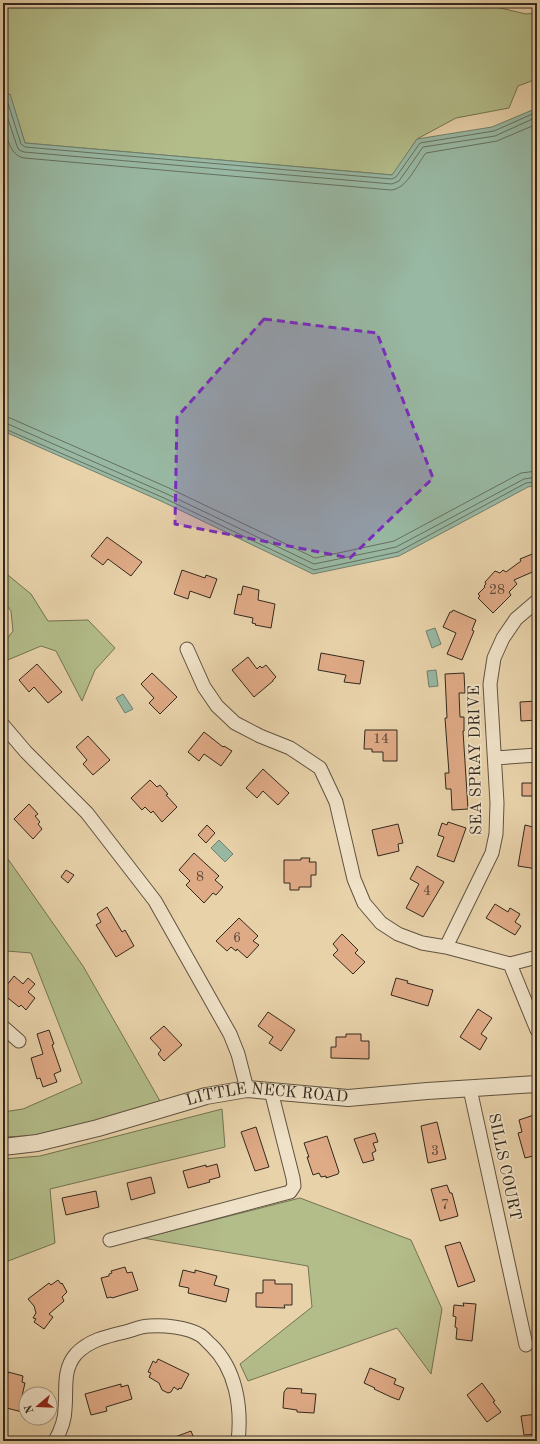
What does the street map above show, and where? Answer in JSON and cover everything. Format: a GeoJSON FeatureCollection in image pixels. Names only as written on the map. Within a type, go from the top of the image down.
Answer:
{"type":"FeatureCollection","features":[{"type":"Feature","properties":{"kind":"street","name":"SEA SPRAY DRIVE"},"geometry":{"type":"LineString","coordinates":[[446,947],[492,853],[496,834],[497,803],[490,684],[494,658],[503,638],[516,619],[537,601]]}},
{"type":"Feature","properties":{"kind":"street"},"geometry":{"type":"LineString","coordinates":[[187,649],[204,687],[217,706],[235,723],[260,736],[290,748],[320,768],[336,802],[354,879],[364,903],[381,923],[398,934],[422,943],[446,947],[510,964],[537,957]]}},
{"type":"Feature","properties":{"kind":"street"},"geometry":{"type":"LineString","coordinates":[[3,725],[26,752],[87,813],[155,902],[230,1034],[238,1054],[247,1089]]}},
{"type":"Feature","properties":{"kind":"street"},"geometry":{"type":"LineString","coordinates":[[495,758],[537,755]]}},
{"type":"Feature","properties":{"kind":"street"},"geometry":{"type":"LineString","coordinates":[[510,964],[537,1030]]}},
{"type":"Feature","properties":{"kind":"street"},"geometry":{"type":"LineString","coordinates":[[3,1027],[19,1041]]}},
{"type":"Feature","properties":{"kind":"street","name":"LITTLE NECK ROAD"},"geometry":{"type":"LineString","coordinates":[[3,1147],[37,1143],[98,1128],[206,1096],[247,1089],[348,1098],[537,1084]]}},
{"type":"Feature","properties":{"kind":"street","name":"SILLS COURT"},"geometry":{"type":"LineString","coordinates":[[470,1089],[526,1345]]}},
{"type":"Feature","properties":{"kind":"street"},"geometry":{"type":"LineString","coordinates":[[110,1240],[290,1192],[294,1186],[293,1178],[271,1091]]}},
{"type":"Feature","properties":{"kind":"street"},"geometry":{"type":"LineString","coordinates":[[55,1441],[59,1433],[65,1410],[67,1370],[76,1354],[90,1342],[148,1326],[178,1327],[200,1335],[220,1354],[231,1375],[238,1401],[238,1441]]}},
{"type":"Feature","properties":{"kind":"highlighted area"},"geometry":{"type":"Polygon","coordinates":[[[264,319],[377,333],[433,478],[350,558],[175,524],[177,417],[264,319]]]}},
{"type":"Feature","properties":{"kind":"shaded area"},"geometry":{"type":"Polygon","coordinates":[[[3,3],[479,3],[526,14],[537,13],[537,79],[518,86],[509,108],[456,118],[417,139],[393,175],[25,143],[10,95],[3,94],[3,3]]]}},
{"type":"Feature","properties":{"kind":"shaded area"},"geometry":{"type":"Polygon","coordinates":[[[3,571],[31,594],[48,621],[88,620],[115,648],[95,670],[82,701],[56,651],[41,646],[3,662],[3,644],[13,631],[11,611],[3,601],[3,571]]]}},
{"type":"Feature","properties":{"kind":"shaded area"},"geometry":{"type":"Polygon","coordinates":[[[3,852],[83,966],[160,1101],[46,1135],[3,1137],[3,1112],[23,1109],[82,1083],[31,953],[7,951],[3,955],[3,852]]]}},
{"type":"Feature","properties":{"kind":"shaded area"},"geometry":{"type":"Polygon","coordinates":[[[222,1109],[225,1147],[50,1189],[55,1243],[3,1263],[3,1159],[40,1156],[222,1109]]]}},
{"type":"Feature","properties":{"kind":"shaded area"},"geometry":{"type":"Polygon","coordinates":[[[300,1198],[411,1240],[442,1309],[431,1374],[397,1328],[248,1381],[240,1364],[312,1307],[308,1266],[143,1238],[300,1198]]]}},
{"type":"Feature","properties":{"kind":"water"},"geometry":{"type":"Polygon","coordinates":[[[10,94],[25,143],[392,175],[417,139],[492,127],[537,108],[537,485],[528,487],[399,556],[313,574],[163,502],[3,431],[3,95],[10,94]]]}},
{"type":"Feature","properties":{"kind":"water"},"geometry":{"type":"Polygon","coordinates":[[[435,628],[441,644],[432,648],[426,631],[435,628]]]}},
{"type":"Feature","properties":{"kind":"water"},"geometry":{"type":"Polygon","coordinates":[[[436,670],[438,686],[429,687],[427,671],[436,670]]]}},
{"type":"Feature","properties":{"kind":"water"},"geometry":{"type":"Polygon","coordinates":[[[123,694],[133,709],[125,713],[116,698],[123,694]]]}},
{"type":"Feature","properties":{"kind":"water"},"geometry":{"type":"Polygon","coordinates":[[[219,840],[233,854],[225,862],[211,848],[219,840]]]}},
{"type":"Feature","properties":{"kind":"building"},"geometry":{"type":"Polygon","coordinates":[[[107,537],[142,562],[131,576],[108,559],[103,565],[91,556],[107,537]]]}},
{"type":"Feature","properties":{"kind":"building"},"geometry":{"type":"Polygon","coordinates":[[[537,552],[537,570],[514,580],[517,584],[509,592],[511,595],[493,613],[478,598],[480,596],[478,594],[485,587],[485,582],[495,571],[500,573],[503,570],[506,572],[521,561],[520,559],[537,552]]]}},
{"type":"Feature","properties":{"kind":"building"},"geometry":{"type":"Polygon","coordinates":[[[182,570],[205,578],[206,575],[217,579],[210,598],[190,591],[188,599],[174,594],[182,570]]]}},
{"type":"Feature","properties":{"kind":"building"},"geometry":{"type":"Polygon","coordinates":[[[243,586],[259,590],[258,600],[275,604],[271,628],[255,625],[256,624],[252,623],[253,618],[234,614],[238,594],[241,595],[243,586]]]}},
{"type":"Feature","properties":{"kind":"building"},"geometry":{"type":"Polygon","coordinates":[[[453,610],[476,620],[472,630],[474,631],[462,660],[447,654],[456,633],[443,627],[450,612],[453,610]]]}},
{"type":"Feature","properties":{"kind":"building"},"geometry":{"type":"Polygon","coordinates":[[[321,653],[364,661],[360,684],[344,682],[346,675],[318,670],[321,653]]]}},
{"type":"Feature","properties":{"kind":"building"},"geometry":{"type":"Polygon","coordinates":[[[248,657],[257,669],[260,666],[262,668],[266,665],[276,677],[254,697],[232,670],[248,657]]]}},
{"type":"Feature","properties":{"kind":"building"},"geometry":{"type":"Polygon","coordinates":[[[37,664],[62,692],[48,703],[34,687],[29,692],[19,680],[37,664]]]}},
{"type":"Feature","properties":{"kind":"building"},"geometry":{"type":"Polygon","coordinates":[[[152,673],[177,697],[160,714],[149,703],[154,698],[141,684],[152,673]]]}},
{"type":"Feature","properties":{"kind":"building"},"geometry":{"type":"Polygon","coordinates":[[[464,673],[465,693],[459,693],[460,717],[464,717],[463,731],[468,809],[452,810],[451,789],[446,789],[445,773],[449,773],[445,718],[447,718],[445,674],[464,673]]]}},
{"type":"Feature","properties":{"kind":"building"},"geometry":{"type":"Polygon","coordinates":[[[537,701],[537,720],[521,721],[520,702],[537,701]]]}},
{"type":"Feature","properties":{"kind":"building"},"geometry":{"type":"Polygon","coordinates":[[[365,730],[397,730],[397,761],[383,761],[383,752],[372,752],[372,749],[364,749],[365,730]]]}},
{"type":"Feature","properties":{"kind":"building"},"geometry":{"type":"Polygon","coordinates":[[[204,732],[223,747],[224,746],[232,751],[221,766],[204,754],[199,761],[188,752],[204,732]]]}},
{"type":"Feature","properties":{"kind":"building"},"geometry":{"type":"Polygon","coordinates":[[[88,736],[110,760],[93,775],[83,764],[87,760],[76,747],[88,736]]]}},
{"type":"Feature","properties":{"kind":"building"},"geometry":{"type":"Polygon","coordinates":[[[263,769],[289,793],[278,805],[263,791],[257,798],[246,788],[263,769]]]}},
{"type":"Feature","properties":{"kind":"building"},"geometry":{"type":"Polygon","coordinates":[[[150,780],[157,787],[160,785],[168,794],[166,795],[177,807],[162,822],[153,811],[151,813],[145,807],[142,810],[131,798],[150,780]]]}},
{"type":"Feature","properties":{"kind":"building"},"geometry":{"type":"Polygon","coordinates":[[[522,783],[537,783],[537,796],[522,796],[522,783]]]}},
{"type":"Feature","properties":{"kind":"building"},"geometry":{"type":"Polygon","coordinates":[[[29,804],[38,814],[35,816],[40,822],[38,824],[42,829],[33,839],[14,819],[29,804]]]}},
{"type":"Feature","properties":{"kind":"building"},"geometry":{"type":"Polygon","coordinates":[[[448,822],[466,828],[454,862],[437,856],[444,837],[438,835],[442,823],[447,825],[448,822]]]}},
{"type":"Feature","properties":{"kind":"building"},"geometry":{"type":"Polygon","coordinates":[[[398,824],[403,843],[398,844],[399,851],[378,856],[372,830],[398,824]]]}},
{"type":"Feature","properties":{"kind":"building"},"geometry":{"type":"Polygon","coordinates":[[[207,825],[215,833],[206,843],[198,835],[207,825]]]}},
{"type":"Feature","properties":{"kind":"building"},"geometry":{"type":"Polygon","coordinates":[[[525,825],[537,828],[537,869],[518,866],[525,825]]]}},
{"type":"Feature","properties":{"kind":"building"},"geometry":{"type":"Polygon","coordinates":[[[194,853],[219,876],[215,880],[223,887],[216,895],[213,893],[204,903],[186,885],[190,881],[179,870],[194,853]]]}},
{"type":"Feature","properties":{"kind":"building"},"geometry":{"type":"Polygon","coordinates":[[[301,858],[310,858],[309,862],[316,862],[316,875],[311,875],[311,887],[299,887],[299,890],[290,890],[290,883],[284,883],[284,860],[301,860],[301,858]]]}},
{"type":"Feature","properties":{"kind":"building"},"geometry":{"type":"Polygon","coordinates":[[[417,866],[444,882],[423,917],[406,908],[419,884],[410,879],[417,866]]]}},
{"type":"Feature","properties":{"kind":"building"},"geometry":{"type":"Polygon","coordinates":[[[66,870],[74,875],[68,883],[61,877],[66,870]]]}},
{"type":"Feature","properties":{"kind":"building"},"geometry":{"type":"Polygon","coordinates":[[[495,904],[508,912],[510,908],[520,914],[515,922],[521,926],[515,935],[486,918],[495,904]]]}},
{"type":"Feature","properties":{"kind":"building"},"geometry":{"type":"Polygon","coordinates":[[[107,907],[122,932],[125,930],[134,946],[116,957],[96,925],[101,922],[97,914],[107,907]]]}},
{"type":"Feature","properties":{"kind":"building"},"geometry":{"type":"Polygon","coordinates":[[[239,918],[258,936],[253,941],[259,945],[247,958],[237,949],[236,951],[231,947],[227,951],[216,941],[239,918]]]}},
{"type":"Feature","properties":{"kind":"building"},"geometry":{"type":"Polygon","coordinates":[[[342,934],[358,950],[355,953],[365,962],[353,974],[333,955],[338,950],[333,944],[342,934]]]}},
{"type":"Feature","properties":{"kind":"building"},"geometry":{"type":"Polygon","coordinates":[[[14,976],[23,984],[28,978],[35,984],[28,992],[35,998],[26,1010],[21,1005],[19,1007],[3,994],[3,990],[14,976]]]}},
{"type":"Feature","properties":{"kind":"building"},"geometry":{"type":"Polygon","coordinates":[[[396,978],[408,981],[407,983],[433,990],[428,1006],[391,995],[396,978]]]}},
{"type":"Feature","properties":{"kind":"building"},"geometry":{"type":"Polygon","coordinates":[[[478,1009],[492,1018],[481,1034],[487,1038],[480,1050],[460,1037],[478,1009]]]}},
{"type":"Feature","properties":{"kind":"building"},"geometry":{"type":"Polygon","coordinates":[[[268,1012],[295,1030],[281,1051],[269,1043],[273,1037],[258,1026],[268,1012]]]}},
{"type":"Feature","properties":{"kind":"building"},"geometry":{"type":"Polygon","coordinates":[[[164,1026],[182,1045],[164,1061],[158,1054],[161,1050],[150,1038],[164,1026]]]}},
{"type":"Feature","properties":{"kind":"building"},"geometry":{"type":"Polygon","coordinates":[[[49,1030],[54,1044],[52,1045],[61,1071],[54,1074],[57,1082],[43,1087],[40,1078],[37,1079],[31,1058],[43,1054],[37,1034],[49,1030]]]}},
{"type":"Feature","properties":{"kind":"building"},"geometry":{"type":"Polygon","coordinates":[[[346,1034],[361,1034],[361,1041],[369,1041],[369,1059],[331,1058],[331,1047],[336,1047],[336,1037],[346,1037],[346,1034]]]}},
{"type":"Feature","properties":{"kind":"building"},"geometry":{"type":"Polygon","coordinates":[[[534,1115],[537,1126],[537,1155],[525,1158],[518,1133],[522,1132],[519,1120],[534,1115]]]}},
{"type":"Feature","properties":{"kind":"building"},"geometry":{"type":"Polygon","coordinates":[[[437,1122],[446,1159],[428,1163],[421,1126],[437,1122]]]}},
{"type":"Feature","properties":{"kind":"building"},"geometry":{"type":"Polygon","coordinates":[[[256,1127],[269,1167],[255,1171],[241,1132],[256,1127]]]}},
{"type":"Feature","properties":{"kind":"building"},"geometry":{"type":"Polygon","coordinates":[[[375,1133],[378,1142],[373,1143],[376,1151],[372,1153],[374,1160],[363,1163],[354,1139],[375,1133]]]}},
{"type":"Feature","properties":{"kind":"building"},"geometry":{"type":"Polygon","coordinates":[[[327,1136],[339,1172],[338,1174],[326,1178],[326,1176],[321,1177],[319,1173],[313,1175],[304,1143],[327,1136]]]}},
{"type":"Feature","properties":{"kind":"building"},"geometry":{"type":"Polygon","coordinates":[[[217,1164],[220,1177],[209,1180],[210,1182],[188,1188],[183,1171],[206,1165],[206,1167],[217,1164]]]}},
{"type":"Feature","properties":{"kind":"building"},"geometry":{"type":"Polygon","coordinates":[[[151,1177],[155,1193],[131,1200],[127,1183],[151,1177]]]}},
{"type":"Feature","properties":{"kind":"building"},"geometry":{"type":"Polygon","coordinates":[[[447,1185],[450,1193],[452,1193],[458,1216],[440,1221],[431,1189],[447,1185]]]}},
{"type":"Feature","properties":{"kind":"building"},"geometry":{"type":"Polygon","coordinates":[[[96,1191],[99,1207],[66,1215],[62,1198],[96,1191]]]}},
{"type":"Feature","properties":{"kind":"building"},"geometry":{"type":"Polygon","coordinates":[[[460,1242],[475,1281],[458,1287],[445,1246],[460,1242]]]}},
{"type":"Feature","properties":{"kind":"building"},"geometry":{"type":"Polygon","coordinates":[[[125,1267],[127,1273],[132,1272],[138,1290],[112,1298],[107,1298],[101,1278],[109,1276],[109,1274],[112,1273],[111,1271],[125,1267]]]}},
{"type":"Feature","properties":{"kind":"building"},"geometry":{"type":"Polygon","coordinates":[[[183,1270],[195,1273],[195,1270],[217,1276],[214,1285],[229,1289],[226,1302],[188,1293],[189,1288],[179,1286],[183,1270]]]}},
{"type":"Feature","properties":{"kind":"building"},"geometry":{"type":"Polygon","coordinates":[[[58,1280],[61,1284],[62,1283],[67,1292],[62,1297],[64,1301],[49,1314],[53,1317],[44,1329],[34,1322],[36,1319],[33,1318],[36,1313],[34,1306],[28,1299],[49,1283],[51,1285],[58,1280]]]}},
{"type":"Feature","properties":{"kind":"building"},"geometry":{"type":"Polygon","coordinates":[[[263,1280],[275,1280],[275,1284],[292,1284],[292,1305],[284,1305],[285,1308],[256,1307],[256,1293],[263,1293],[263,1280]]]}},
{"type":"Feature","properties":{"kind":"building"},"geometry":{"type":"Polygon","coordinates":[[[463,1303],[476,1304],[472,1341],[456,1339],[456,1317],[453,1316],[454,1305],[464,1306],[463,1303]]]}},
{"type":"Feature","properties":{"kind":"building"},"geometry":{"type":"Polygon","coordinates":[[[158,1359],[189,1374],[181,1389],[179,1388],[178,1390],[174,1387],[171,1392],[168,1393],[162,1390],[159,1383],[149,1377],[151,1373],[148,1372],[153,1361],[156,1363],[158,1359]]]}},
{"type":"Feature","properties":{"kind":"building"},"geometry":{"type":"Polygon","coordinates":[[[370,1368],[396,1379],[394,1384],[404,1388],[399,1400],[364,1383],[370,1368]]]}},
{"type":"Feature","properties":{"kind":"building"},"geometry":{"type":"Polygon","coordinates":[[[8,1372],[23,1376],[22,1382],[25,1383],[24,1386],[18,1386],[18,1411],[3,1407],[3,1376],[7,1377],[8,1372]]]}},
{"type":"Feature","properties":{"kind":"building"},"geometry":{"type":"Polygon","coordinates":[[[482,1383],[495,1401],[493,1402],[501,1412],[487,1422],[467,1395],[482,1383]]]}},
{"type":"Feature","properties":{"kind":"building"},"geometry":{"type":"Polygon","coordinates":[[[121,1384],[121,1387],[128,1385],[132,1399],[106,1407],[107,1411],[91,1415],[85,1394],[121,1384]]]}},
{"type":"Feature","properties":{"kind":"building"},"geometry":{"type":"Polygon","coordinates":[[[287,1388],[302,1389],[301,1393],[316,1394],[314,1413],[297,1412],[297,1410],[283,1408],[284,1392],[287,1388]]]}},
{"type":"Feature","properties":{"kind":"building"},"geometry":{"type":"Polygon","coordinates":[[[537,1414],[537,1434],[524,1435],[521,1416],[537,1414]]]}},
{"type":"Feature","properties":{"kind":"building"},"geometry":{"type":"Polygon","coordinates":[[[191,1431],[195,1441],[167,1441],[167,1440],[191,1431]]]}}]}
